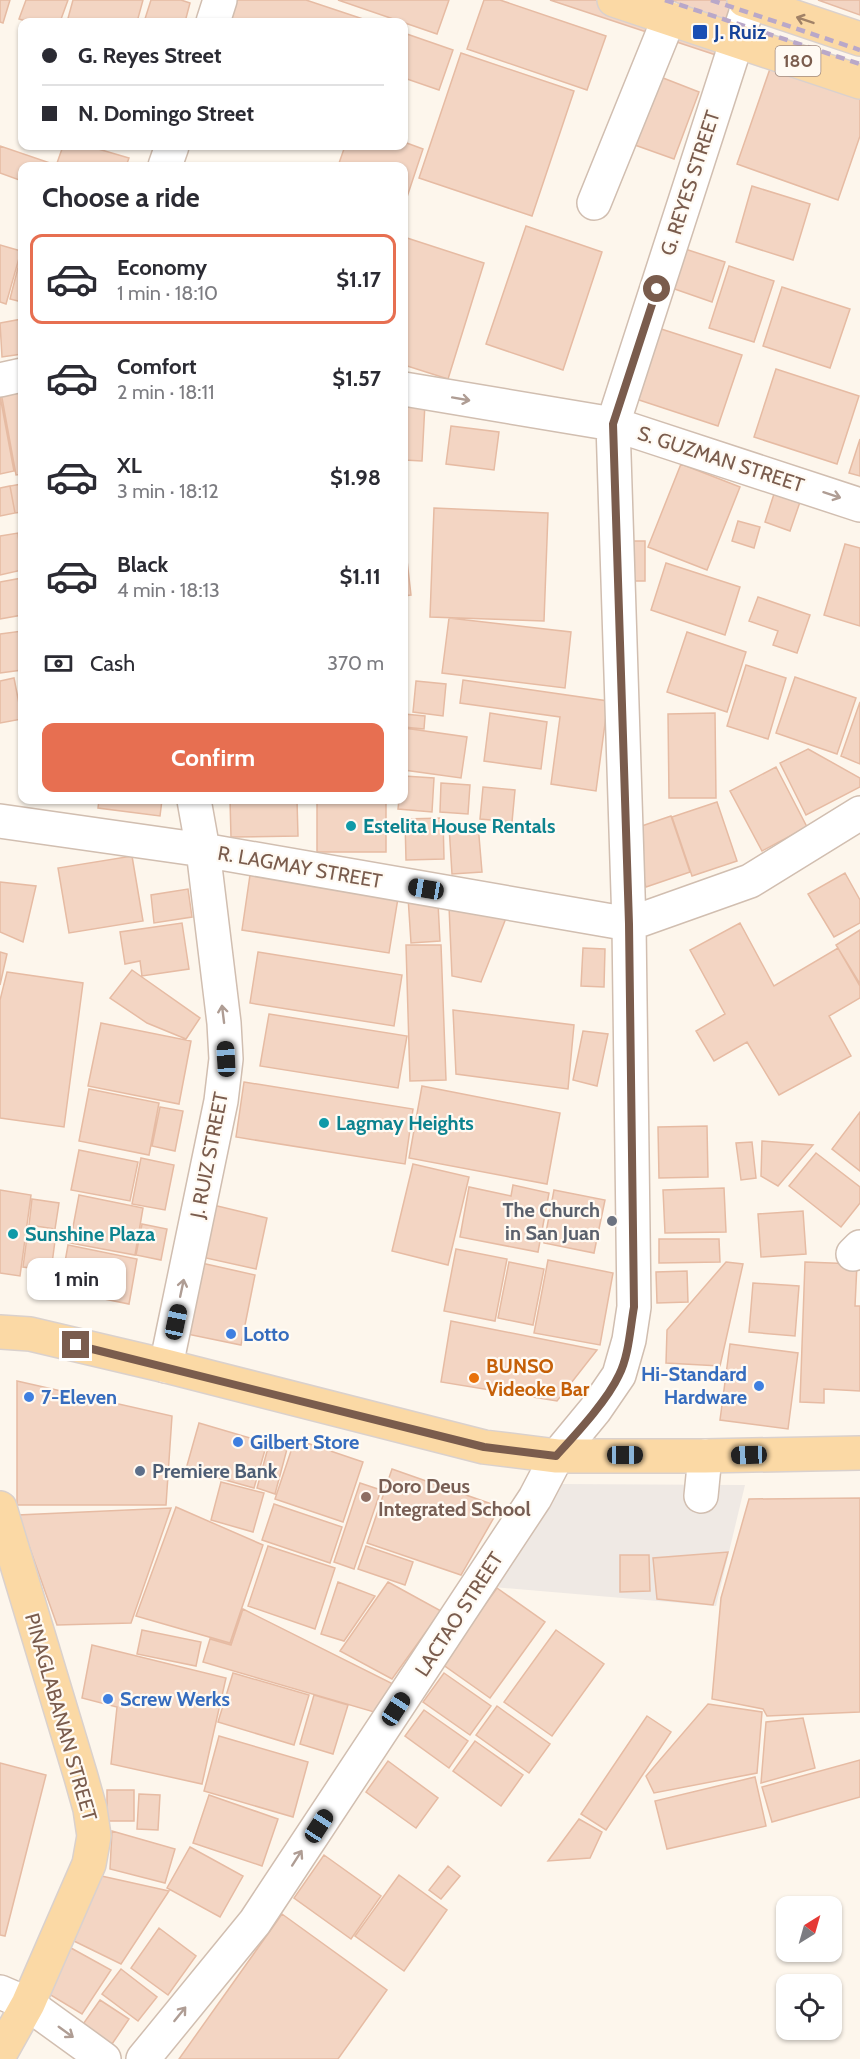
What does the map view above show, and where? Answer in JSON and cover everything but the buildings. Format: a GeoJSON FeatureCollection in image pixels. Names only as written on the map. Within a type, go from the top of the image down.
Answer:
{"type":"FeatureCollection","features":[{"type":"Feature","properties":{"kind":"main road","name":"180"},"geometry":{"type":"LineString","coordinates":[[614,0],[860,82]]}},
{"type":"Feature","properties":{"kind":"main road","name":"180"},"geometry":{"type":"LineString","coordinates":[[748,1],[860,39]]}},
{"type":"Feature","properties":{"kind":"main road"},"geometry":{"type":"LineString","coordinates":[[0,1332],[30,1334],[166,1366],[484,1447],[556,1456],[860,1453]]}},
{"type":"Feature","properties":{"kind":"main road","name":"PINAGLABANAN STREET"},"geometry":{"type":"LineString","coordinates":[[0,1508],[81,1777],[90,1809],[94,1836],[89,1864],[14,1998],[0,2054]]}},
{"type":"Feature","properties":{"kind":"street"},"geometry":{"type":"LineString","coordinates":[[214,18],[220,0]]}},
{"type":"Feature","properties":{"kind":"street","name":"G. REYES STREET"},"geometry":{"type":"LineString","coordinates":[[556,1456],[595,1410],[619,1375],[629,1340],[634,1307],[629,924],[613,424],[748,1]]}},
{"type":"Feature","properties":{"kind":"street"},"geometry":{"type":"LineString","coordinates":[[594,202],[669,18]]}},
{"type":"Feature","properties":{"kind":"street"},"geometry":{"type":"LineString","coordinates":[[0,380],[18,376]]}},
{"type":"Feature","properties":{"kind":"street","name":"S. GUZMAN STREET"},"geometry":{"type":"LineString","coordinates":[[408,390],[613,424],[860,504]]}},
{"type":"Feature","properties":{"kind":"street","name":"J. RUIZ STREET"},"geometry":{"type":"LineString","coordinates":[[166,1366],[221,1101],[226,1059],[224,1023],[203,850],[195,804]]}},
{"type":"Feature","properties":{"kind":"street","name":"R. LAGMAY STREET"},"geometry":{"type":"LineString","coordinates":[[0,821],[203,850],[629,924],[750,881],[860,813]]}},
{"type":"Feature","properties":{"kind":"street","name":"LACTAO STREET"},"geometry":{"type":"LineString","coordinates":[[143,2059],[255,1922],[535,1498],[556,1456]]}},
{"type":"Feature","properties":{"kind":"street"},"geometry":{"type":"LineString","coordinates":[[701,1496],[705,1456]]}},
{"type":"Feature","properties":{"kind":"street"},"geometry":{"type":"LineString","coordinates":[[14,1998],[105,2059]]}},
{"type":"Feature","properties":{"kind":"shaded area"},"geometry":{"type":"Polygon","coordinates":[[[560,1484],[745,1485],[716,1606],[493,1587],[560,1484]]]}},
{"type":"Feature","properties":{"kind":"railway"},"geometry":{"type":"LineString","coordinates":[[665,0],[860,64]]}},
{"type":"Feature","properties":{"kind":"railway"},"geometry":{"type":"LineString","coordinates":[[711,0],[860,50]]}},
{"type":"Feature","properties":{"kind":"place","name":"J. Ruiz"},"geometry":{"type":"Point","coordinates":[700,32]}},
{"type":"Feature","properties":{"kind":"place","name":"Estelita House Rentals"},"geometry":{"type":"Point","coordinates":[351,826]}},
{"type":"Feature","properties":{"kind":"place","name":"Lagmay Heights"},"geometry":{"type":"Point","coordinates":[324,1123]}},
{"type":"Feature","properties":{"kind":"place","name":"The Church in San Juan"},"geometry":{"type":"Point","coordinates":[612,1221]}},
{"type":"Feature","properties":{"kind":"place","name":"Sunshine Plaza"},"geometry":{"type":"Point","coordinates":[13,1234]}},
{"type":"Feature","properties":{"kind":"place","name":"Lotto"},"geometry":{"type":"Point","coordinates":[231,1334]}},
{"type":"Feature","properties":{"kind":"place","name":"BUNSO Videoke Bar"},"geometry":{"type":"Point","coordinates":[474,1378]}},
{"type":"Feature","properties":{"kind":"place","name":"Hi-Standard Hardware"},"geometry":{"type":"Point","coordinates":[759,1386]}},
{"type":"Feature","properties":{"kind":"place","name":"7-Eleven"},"geometry":{"type":"Point","coordinates":[29,1397]}},
{"type":"Feature","properties":{"kind":"place","name":"Gilbert Store"},"geometry":{"type":"Point","coordinates":[238,1442]}},
{"type":"Feature","properties":{"kind":"place","name":"Premiere Bank"},"geometry":{"type":"Point","coordinates":[140,1471]}},
{"type":"Feature","properties":{"kind":"place","name":"Doro Deus Integrated School"},"geometry":{"type":"Point","coordinates":[366,1497]}},
{"type":"Feature","properties":{"kind":"place","name":"Screw Werks"},"geometry":{"type":"Point","coordinates":[108,1699]}},
{"type":"Feature","properties":{"kind":"route"},"geometry":{"type":"LineString","coordinates":[[76,1345],[484,1447],[556,1456],[595,1410],[619,1375],[629,1340],[634,1307],[629,924],[613,424],[657,289]]}}]}
